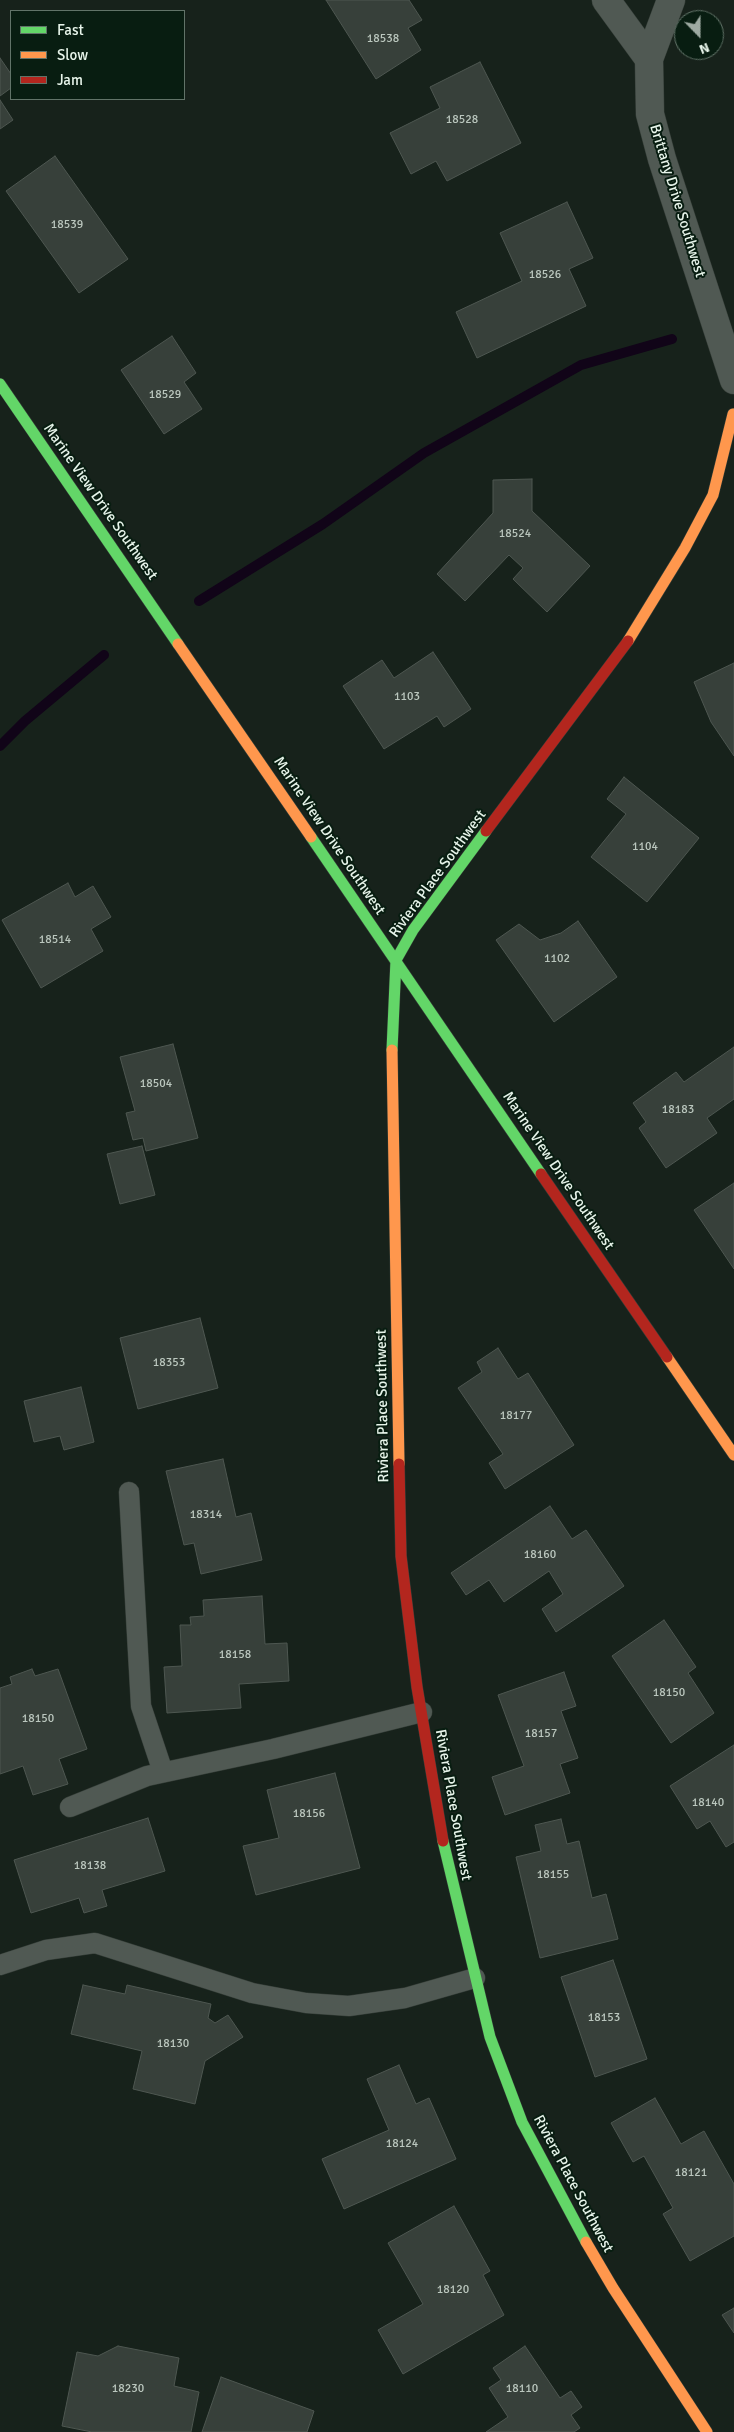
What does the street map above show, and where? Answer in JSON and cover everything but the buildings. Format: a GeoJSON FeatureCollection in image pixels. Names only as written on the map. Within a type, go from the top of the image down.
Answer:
{"type":"FeatureCollection","features":[{"type":"Feature","properties":{"kind":"street"},"geometry":{"type":"LineString","coordinates":[[606,0],[649,59]]}},
{"type":"Feature","properties":{"kind":"street"},"geometry":{"type":"LineString","coordinates":[[649,59],[671,0]]}},
{"type":"Feature","properties":{"kind":"street","name":"Brittany Drive Southwest"},"geometry":{"type":"LineString","coordinates":[[649,59],[650,114],[662,159],[734,382],[734,415]]}},
{"type":"Feature","properties":{"kind":"street","name":"Marine View Drive Southwest"},"geometry":{"type":"LineString","coordinates":[[0,384],[734,1456]]}},
{"type":"Feature","properties":{"kind":"street","name":"Riviera Place Southwest"},"geometry":{"type":"LineString","coordinates":[[707,2432],[613,2288],[555,2186],[522,2122],[490,2037],[446,1861],[422,1712],[402,1556],[391,1069],[396,960],[413,930],[632,636],[685,548],[713,495],[734,415]]}},
{"type":"Feature","properties":{"kind":"lane"},"geometry":{"type":"LineString","coordinates":[[129,1492],[141,1706],[164,1772]]}},
{"type":"Feature","properties":{"kind":"lane"},"geometry":{"type":"LineString","coordinates":[[70,1807],[147,1776],[422,1712]]}},
{"type":"Feature","properties":{"kind":"lane"},"geometry":{"type":"LineString","coordinates":[[0,1965],[46,1950],[94,1943],[252,1993],[306,2003],[349,2006],[405,1998],[475,1978]]}},
{"type":"Feature","properties":{"kind":"waterway"},"geometry":{"type":"LineString","coordinates":[[199,601],[323,524],[424,453],[581,365],[672,339]]}},
{"type":"Feature","properties":{"kind":"waterway"},"geometry":{"type":"LineString","coordinates":[[0,746],[25,721],[104,655]]}},
{"type":"Feature","properties":{"kind":"traffic: fast"},"geometry":{"type":"LineString","coordinates":[[0,384],[178,644]]}},
{"type":"Feature","properties":{"kind":"traffic: fast"},"geometry":{"type":"LineString","coordinates":[[392,1050],[396,960],[413,930],[486,831]]}},
{"type":"Feature","properties":{"kind":"traffic: fast"},"geometry":{"type":"LineString","coordinates":[[311,837],[541,1174]]}},
{"type":"Feature","properties":{"kind":"traffic: fast"},"geometry":{"type":"LineString","coordinates":[[443,1841],[490,2037],[522,2122],[586,2242]]}},
{"type":"Feature","properties":{"kind":"traffic: slow"},"geometry":{"type":"LineString","coordinates":[[628,641],[685,548],[713,495],[733,414]]}},
{"type":"Feature","properties":{"kind":"traffic: slow"},"geometry":{"type":"LineString","coordinates":[[178,644],[311,837]]}},
{"type":"Feature","properties":{"kind":"traffic: slow"},"geometry":{"type":"LineString","coordinates":[[392,1050],[399,1464]]}},
{"type":"Feature","properties":{"kind":"traffic: slow"},"geometry":{"type":"LineString","coordinates":[[667,1357],[734,1455]]}},
{"type":"Feature","properties":{"kind":"traffic: slow"},"geometry":{"type":"LineString","coordinates":[[586,2242],[613,2288],[707,2432]]}},
{"type":"Feature","properties":{"kind":"traffic: jam"},"geometry":{"type":"LineString","coordinates":[[486,831],[628,641]]}},
{"type":"Feature","properties":{"kind":"traffic: jam"},"geometry":{"type":"LineString","coordinates":[[541,1174],[667,1357]]}},
{"type":"Feature","properties":{"kind":"traffic: jam"},"geometry":{"type":"LineString","coordinates":[[399,1464],[401,1556],[417,1687],[443,1841]]}}]}
